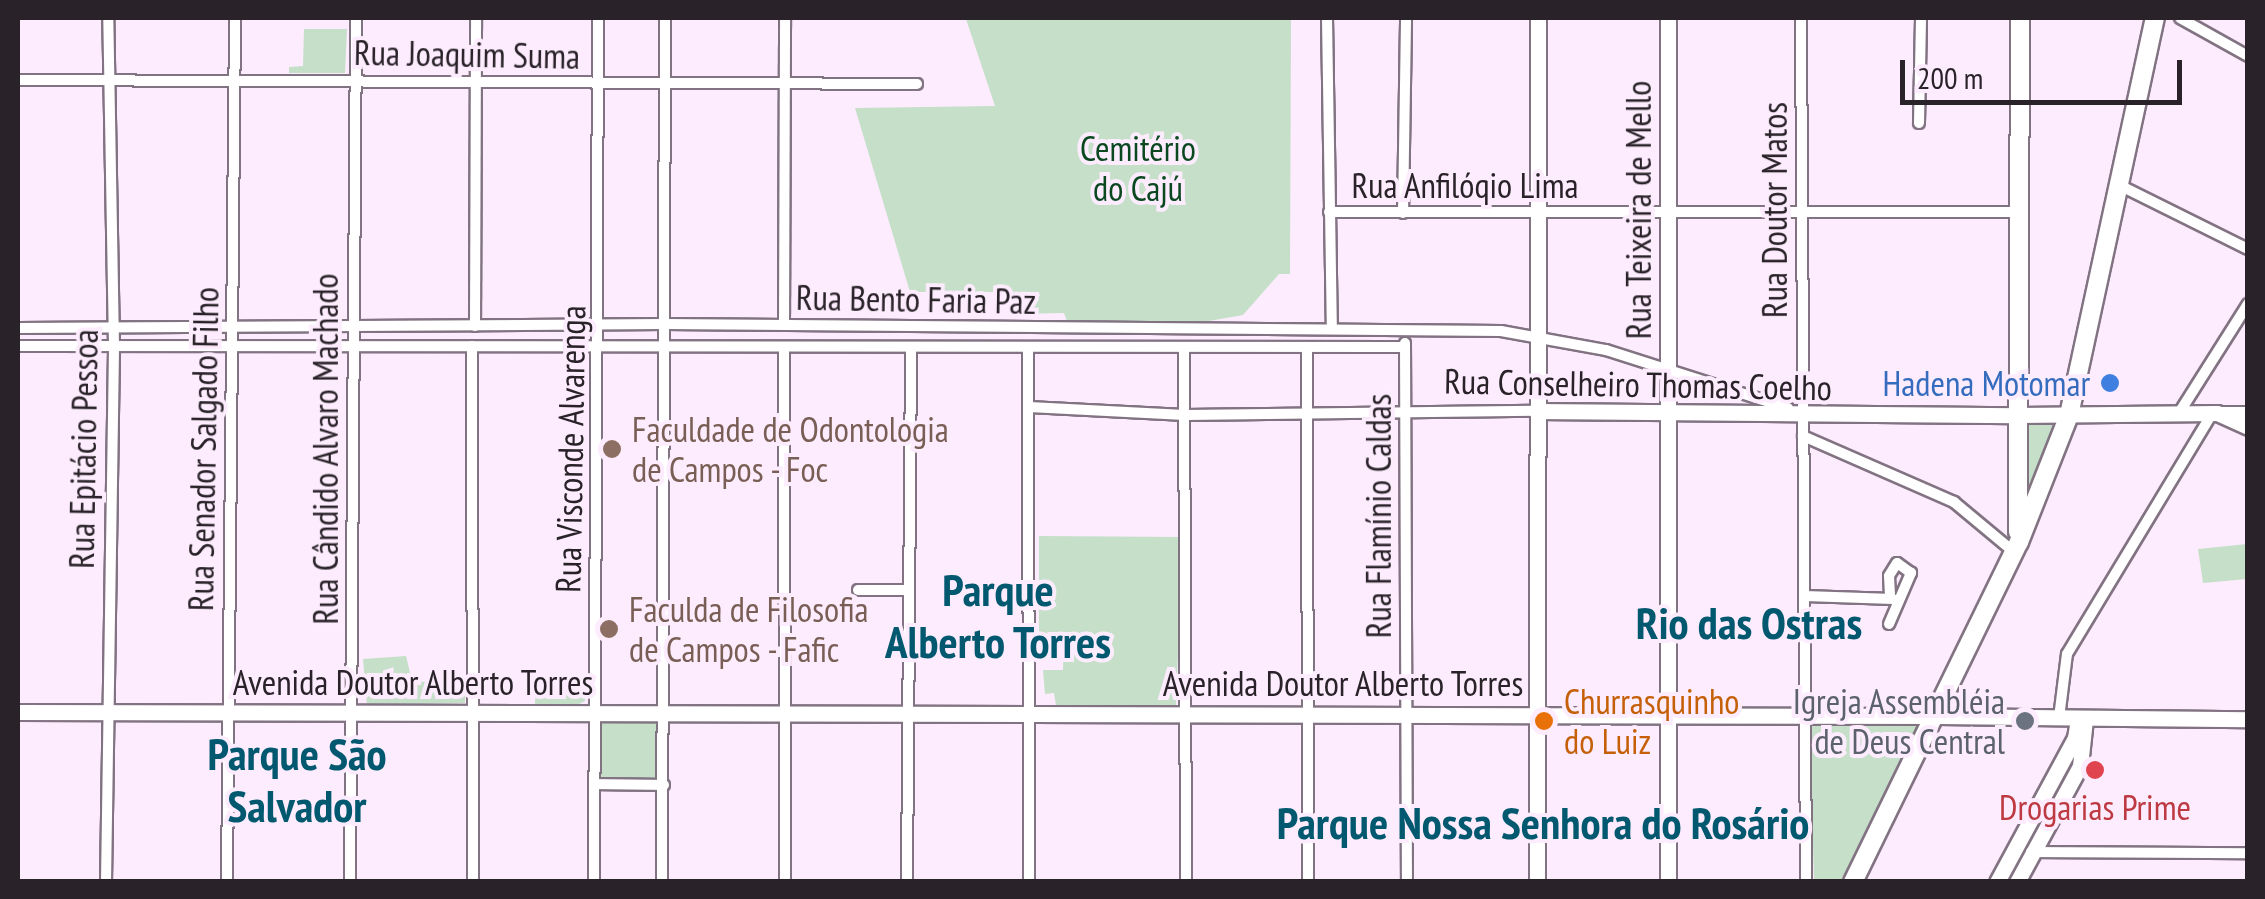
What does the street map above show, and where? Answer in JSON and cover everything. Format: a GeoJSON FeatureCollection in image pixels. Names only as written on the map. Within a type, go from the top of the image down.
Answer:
{"type":"FeatureCollection","features":[{"type":"Feature","properties":{"kind":"highway"},"geometry":{"type":"LineString","coordinates":[[2016,547],[2020,18]]}},
{"type":"Feature","properties":{"kind":"highway"},"geometry":{"type":"LineString","coordinates":[[1853,882],[1938,716],[2016,547],[2069,415],[2155,18]]}},
{"type":"Feature","properties":{"kind":"highway"},"geometry":{"type":"LineString","coordinates":[[2018,484],[2028,494],[2040,489]]}},
{"type":"Feature","properties":{"kind":"main road"},"geometry":{"type":"LineString","coordinates":[[1537,882],[1536,411],[1542,212],[1538,18]]}},
{"type":"Feature","properties":{"kind":"main road","name":"Rua Teixeira de Mello"},"geometry":{"type":"LineString","coordinates":[[1668,18],[1668,882]]}},
{"type":"Feature","properties":{"kind":"main road","name":"Rua Conselheiro Thomas Coelho"},"geometry":{"type":"LineString","coordinates":[[1536,411],[2248,414]]}},
{"type":"Feature","properties":{"kind":"main road"},"geometry":{"type":"LineString","coordinates":[[2214,413],[2248,427]]}},
{"type":"Feature","properties":{"kind":"main road","name":"Avenida Doutor Alberto Torres"},"geometry":{"type":"LineString","coordinates":[[18,712],[1408,712],[2248,719]]}},
{"type":"Feature","properties":{"kind":"main road"},"geometry":{"type":"LineString","coordinates":[[2016,882],[2080,766],[2082,719]]}},
{"type":"Feature","properties":{"kind":"main road"},"geometry":{"type":"LineString","coordinates":[[1997,882],[2082,719]]}},
{"type":"Feature","properties":{"kind":"street","name":"Rua Epitácio Pessoa"},"geometry":{"type":"LineString","coordinates":[[106,882],[105,712],[114,346],[108,18]]}},
{"type":"Feature","properties":{"kind":"street","name":"Rua Senador Salgado Filho"},"geometry":{"type":"LineString","coordinates":[[227,882],[234,18]]}},
{"type":"Feature","properties":{"kind":"street","name":"Rua Cândido Alvaro Machado"},"geometry":{"type":"LineString","coordinates":[[350,882],[356,18]]}},
{"type":"Feature","properties":{"kind":"street"},"geometry":{"type":"LineString","coordinates":[[475,326],[476,18]]}},
{"type":"Feature","properties":{"kind":"street","name":"Rua Visconde Alvarenga"},"geometry":{"type":"LineString","coordinates":[[594,882],[598,18]]}},
{"type":"Feature","properties":{"kind":"street"},"geometry":{"type":"LineString","coordinates":[[662,882],[665,18]]}},
{"type":"Feature","properties":{"kind":"street"},"geometry":{"type":"LineString","coordinates":[[784,325],[785,18]]}},
{"type":"Feature","properties":{"kind":"street"},"geometry":{"type":"LineString","coordinates":[[1327,18],[1332,329]]}},
{"type":"Feature","properties":{"kind":"street"},"geometry":{"type":"LineString","coordinates":[[1404,213],[1406,18]]}},
{"type":"Feature","properties":{"kind":"street","name":"Rua Doutor Matos"},"geometry":{"type":"LineString","coordinates":[[1801,18],[1806,882]]}},
{"type":"Feature","properties":{"kind":"street"},"geometry":{"type":"LineString","coordinates":[[1918,122],[1921,18]]}},
{"type":"Feature","properties":{"kind":"street"},"geometry":{"type":"LineString","coordinates":[[2180,18],[2248,56]]}},
{"type":"Feature","properties":{"kind":"street","name":"Rua Joaquim Suma"},"geometry":{"type":"LineString","coordinates":[[18,80],[917,84]]}},
{"type":"Feature","properties":{"kind":"street"},"geometry":{"type":"LineString","coordinates":[[2119,185],[2248,249]]}},
{"type":"Feature","properties":{"kind":"street","name":"Rua Anfilóqio Lima"},"geometry":{"type":"LineString","coordinates":[[1329,212],[1801,208],[2020,212]]}},
{"type":"Feature","properties":{"kind":"street"},"geometry":{"type":"LineString","coordinates":[[2179,413],[2248,304]]}},
{"type":"Feature","properties":{"kind":"street","name":"Rua Bento Faria Paz"},"geometry":{"type":"LineString","coordinates":[[18,328],[666,324],[1537,334],[1803,414]]}},
{"type":"Feature","properties":{"kind":"street","name":"Rua Flamínio Caldas"},"geometry":{"type":"LineString","coordinates":[[1406,330],[1407,882]]}},
{"type":"Feature","properties":{"kind":"street","name":"Rua Bento Faria Paz"},"geometry":{"type":"LineString","coordinates":[[18,346],[1406,347]]}},
{"type":"Feature","properties":{"kind":"street"},"geometry":{"type":"LineString","coordinates":[[472,346],[476,713],[473,882]]}},
{"type":"Feature","properties":{"kind":"street"},"geometry":{"type":"LineString","coordinates":[[784,347],[786,882]]}},
{"type":"Feature","properties":{"kind":"street"},"geometry":{"type":"LineString","coordinates":[[1307,347],[1308,882]]}},
{"type":"Feature","properties":{"kind":"street"},"geometry":{"type":"LineString","coordinates":[[907,882],[911,348]]}},
{"type":"Feature","properties":{"kind":"street"},"geometry":{"type":"LineString","coordinates":[[1028,348],[1029,882]]}},
{"type":"Feature","properties":{"kind":"street"},"geometry":{"type":"LineString","coordinates":[[1184,349],[1186,882]]}},
{"type":"Feature","properties":{"kind":"street","name":"Rua Conselheiro Thomas Coelho"},"geometry":{"type":"LineString","coordinates":[[1029,406],[1185,415],[1536,411]]}},
{"type":"Feature","properties":{"kind":"street"},"geometry":{"type":"LineString","coordinates":[[2059,718],[2067,654],[2214,413]]}},
{"type":"Feature","properties":{"kind":"street"},"geometry":{"type":"LineString","coordinates":[[1803,436],[1954,502],[2016,547]]}},
{"type":"Feature","properties":{"kind":"street"},"geometry":{"type":"LineString","coordinates":[[858,590],[908,590]]}},
{"type":"Feature","properties":{"kind":"street"},"geometry":{"type":"LineString","coordinates":[[1804,596],[1894,599],[1889,624]]}},
{"type":"Feature","properties":{"kind":"street"},"geometry":{"type":"LineString","coordinates":[[595,784],[664,785]]}},
{"type":"Feature","properties":{"kind":"street"},"geometry":{"type":"LineString","coordinates":[[2030,852],[2248,853]]}},
{"type":"Feature","properties":{"kind":"green space","name":"Cemitério do Cajú"},"geometry":{"type":"Polygon","coordinates":[[[798,18],[1291,18],[1290,274],[1279,274],[1243,315],[1209,321],[1067,321],[1064,313],[1012,314],[1011,292],[910,292],[855,108],[995,106],[966,19],[798,18]]]}},
{"type":"Feature","properties":{"kind":"green space"},"geometry":{"type":"Polygon","coordinates":[[[304,29],[347,29],[345,73],[289,73],[289,67],[303,66],[304,29]]]}},
{"type":"Feature","properties":{"kind":"green space"},"geometry":{"type":"Polygon","coordinates":[[[2026,422],[2061,424],[2028,492],[2026,422]]]}},
{"type":"Feature","properties":{"kind":"green space"},"geometry":{"type":"Polygon","coordinates":[[[1039,536],[1182,537],[1176,707],[1056,706],[1054,693],[1045,694],[1043,670],[1063,670],[1064,635],[1039,633],[1039,536]]]}},
{"type":"Feature","properties":{"kind":"green space"},"geometry":{"type":"Polygon","coordinates":[[[2247,544],[2247,579],[2203,583],[2198,549],[2247,544]]]}},
{"type":"Feature","properties":{"kind":"green space"},"geometry":{"type":"Polygon","coordinates":[[[406,656],[412,681],[466,684],[465,703],[367,705],[363,659],[406,656]]]}},
{"type":"Feature","properties":{"kind":"green space"},"geometry":{"type":"Polygon","coordinates":[[[587,680],[585,701],[577,705],[535,704],[536,681],[587,680]]]}},
{"type":"Feature","properties":{"kind":"green space"},"geometry":{"type":"Polygon","coordinates":[[[600,716],[661,716],[661,782],[600,782],[600,716]]]}},
{"type":"Feature","properties":{"kind":"green space"},"geometry":{"type":"Polygon","coordinates":[[[1924,725],[1848,881],[1814,881],[1810,726],[1924,725]]]}},
{"type":"Feature","properties":{"kind":"place","name":"Hadena Motomar"},"geometry":{"type":"Point","coordinates":[2110,383]}},
{"type":"Feature","properties":{"kind":"place","name":"Faculdade de Odontologia de Campos - Foc"},"geometry":{"type":"Point","coordinates":[612,449]}},
{"type":"Feature","properties":{"kind":"place","name":"Faculda de Filosofia de Campos - Fafic"},"geometry":{"type":"Point","coordinates":[609,629]}},
{"type":"Feature","properties":{"kind":"place","name":"Churrasquinho do Luiz"},"geometry":{"type":"Point","coordinates":[1544,721]}},
{"type":"Feature","properties":{"kind":"place","name":"Igreja Assembléia de Deus Central"},"geometry":{"type":"Point","coordinates":[2025,721]}},
{"type":"Feature","properties":{"kind":"place","name":"Drogarias Prime"},"geometry":{"type":"Point","coordinates":[2095,770]}},
{"type":"Feature","properties":{"kind":"district","name":"Parque Alberto Torres"},"geometry":{"type":"Point","coordinates":[998,616]}},
{"type":"Feature","properties":{"kind":"district","name":"Rio das Ostras"},"geometry":{"type":"Point","coordinates":[1749,623]}},
{"type":"Feature","properties":{"kind":"district","name":"Parque São Salvador"},"geometry":{"type":"Point","coordinates":[297,780]}},
{"type":"Feature","properties":{"kind":"district","name":"Parque Nossa Senhora do Rosário"},"geometry":{"type":"Point","coordinates":[1543,823]}}]}
